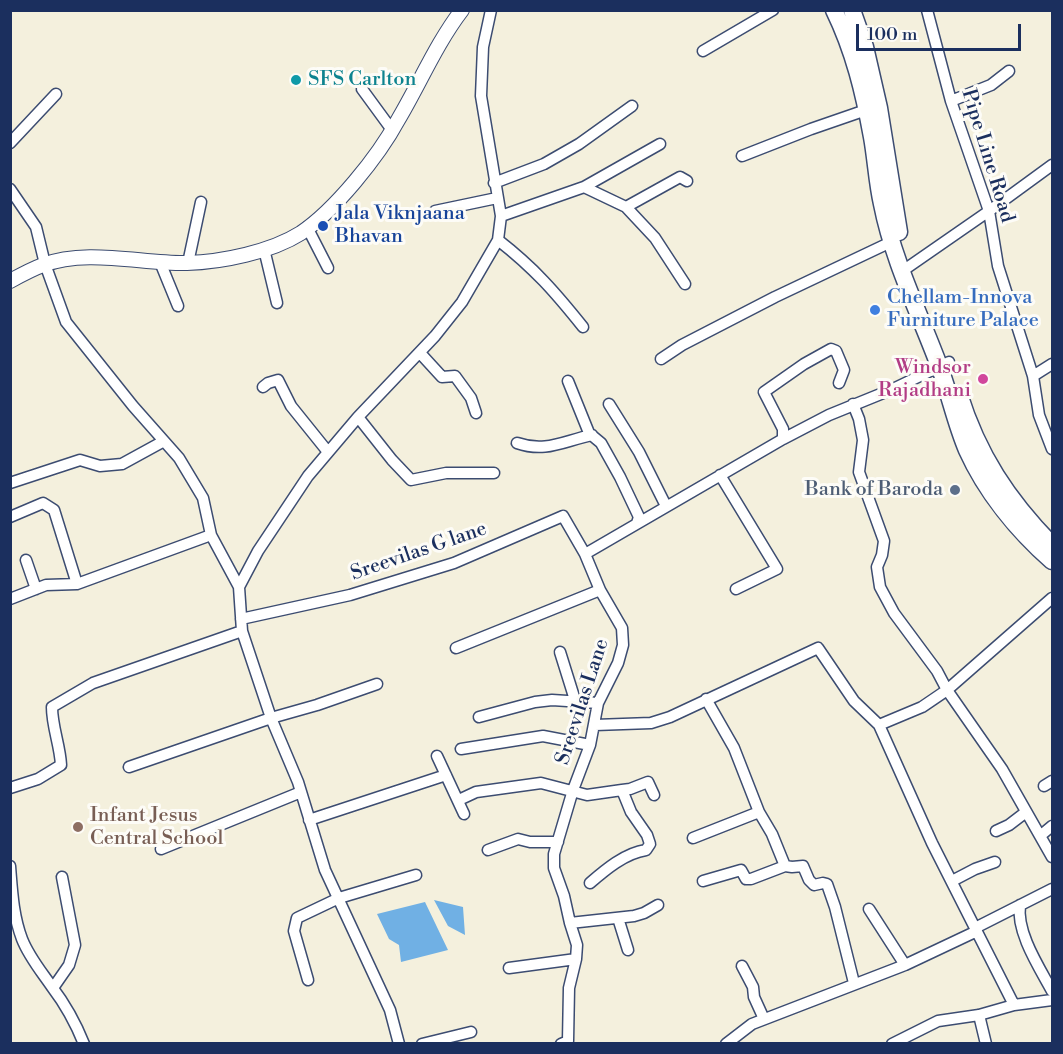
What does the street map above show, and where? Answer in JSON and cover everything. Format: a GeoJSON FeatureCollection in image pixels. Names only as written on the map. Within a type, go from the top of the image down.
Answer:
{"type":"FeatureCollection","features":[{"type":"Feature","properties":{"kind":"main road"},"geometry":{"type":"LineString","coordinates":[[10,280],[45,264],[84,257],[188,263],[233,258],[264,249],[300,233],[327,211],[360,175],[392,130],[447,29],[462,10]]}},
{"type":"Feature","properties":{"kind":"main road"},"geometry":{"type":"LineString","coordinates":[[834,10],[847,36],[867,110],[882,203],[891,242],[905,269],[986,459],[1004,489],[1026,518],[1053,545]]}},
{"type":"Feature","properties":{"kind":"main road"},"geometry":{"type":"LineString","coordinates":[[852,10],[872,73],[905,269]]}},
{"type":"Feature","properties":{"kind":"main road"},"geometry":{"type":"LineString","coordinates":[[944,364],[955,417],[973,460],[988,487],[1010,517],[1053,561]]}},
{"type":"Feature","properties":{"kind":"street"},"geometry":{"type":"LineString","coordinates":[[239,587],[258,550],[308,476],[358,417],[420,353],[462,302],[498,240],[501,216],[481,96],[483,47],[491,10]]}},
{"type":"Feature","properties":{"kind":"street"},"geometry":{"type":"LineString","coordinates":[[703,51],[773,10]]}},
{"type":"Feature","properties":{"kind":"street","name":"Pipe Line Road"},"geometry":{"type":"LineString","coordinates":[[927,10],[951,101],[990,211],[998,266],[1033,376],[1039,415],[1053,449]]}},
{"type":"Feature","properties":{"kind":"street"},"geometry":{"type":"LineString","coordinates":[[951,101],[991,85],[1009,71]]}},
{"type":"Feature","properties":{"kind":"street"},"geometry":{"type":"LineString","coordinates":[[362,89],[392,130]]}},
{"type":"Feature","properties":{"kind":"street"},"geometry":{"type":"LineString","coordinates":[[10,143],[56,94]]}},
{"type":"Feature","properties":{"kind":"street"},"geometry":{"type":"LineString","coordinates":[[494,183],[544,164],[579,144],[632,106]]}},
{"type":"Feature","properties":{"kind":"street"},"geometry":{"type":"LineString","coordinates":[[742,156],[867,110]]}},
{"type":"Feature","properties":{"kind":"street"},"geometry":{"type":"LineString","coordinates":[[501,216],[584,187],[660,144]]}},
{"type":"Feature","properties":{"kind":"street"},"geometry":{"type":"LineString","coordinates":[[905,269],[1053,165]]}},
{"type":"Feature","properties":{"kind":"street"},"geometry":{"type":"LineString","coordinates":[[626,207],[680,177],[687,182]]}},
{"type":"Feature","properties":{"kind":"street"},"geometry":{"type":"LineString","coordinates":[[584,187],[626,207],[655,238],[685,284]]}},
{"type":"Feature","properties":{"kind":"street"},"geometry":{"type":"LineString","coordinates":[[10,189],[36,227],[45,264],[66,322],[179,458],[203,498],[211,536],[239,587],[241,625],[271,718],[301,792],[325,870],[390,1010],[399,1044]]}},
{"type":"Feature","properties":{"kind":"street"},"geometry":{"type":"LineString","coordinates":[[435,211],[497,198]]}},
{"type":"Feature","properties":{"kind":"street"},"geometry":{"type":"LineString","coordinates":[[188,263],[201,202]]}},
{"type":"Feature","properties":{"kind":"street"},"geometry":{"type":"LineString","coordinates":[[307,227],[328,268]]}},
{"type":"Feature","properties":{"kind":"street"},"geometry":{"type":"LineString","coordinates":[[498,240],[529,264],[583,327]]}},
{"type":"Feature","properties":{"kind":"street"},"geometry":{"type":"LineString","coordinates":[[661,359],[681,345],[891,242]]}},
{"type":"Feature","properties":{"kind":"street"},"geometry":{"type":"LineString","coordinates":[[264,249],[277,303]]}},
{"type":"Feature","properties":{"kind":"street"},"geometry":{"type":"LineString","coordinates":[[160,262],[178,306]]}},
{"type":"Feature","properties":{"kind":"street"},"geometry":{"type":"LineString","coordinates":[[783,439],[783,429],[764,392],[804,364],[831,349],[836,351],[844,370],[839,383]]}},
{"type":"Feature","properties":{"kind":"street"},"geometry":{"type":"LineString","coordinates":[[420,353],[442,377],[455,376],[471,398],[476,413]]}},
{"type":"Feature","properties":{"kind":"street"},"geometry":{"type":"LineString","coordinates":[[585,554],[783,439],[944,364]]}},
{"type":"Feature","properties":{"kind":"street"},"geometry":{"type":"LineString","coordinates":[[1033,376],[1053,364]]}},
{"type":"Feature","properties":{"kind":"street"},"geometry":{"type":"LineString","coordinates":[[263,387],[278,380],[291,406],[328,452]]}},
{"type":"Feature","properties":{"kind":"street"},"geometry":{"type":"LineString","coordinates":[[568,381],[589,434],[601,442],[620,477],[639,517],[637,523]]}},
{"type":"Feature","properties":{"kind":"street"},"geometry":{"type":"LineString","coordinates":[[609,404],[639,452],[666,506]]}},
{"type":"Feature","properties":{"kind":"street"},"geometry":{"type":"LineString","coordinates":[[854,404],[863,440],[859,472],[884,541],[882,555],[876,567],[880,587],[894,613],[937,671],[947,690],[1002,770],[1053,857]]}},
{"type":"Feature","properties":{"kind":"street"},"geometry":{"type":"LineString","coordinates":[[358,417],[411,480],[446,473],[494,473]]}},
{"type":"Feature","properties":{"kind":"street"},"geometry":{"type":"LineString","coordinates":[[517,442],[532,448],[556,445],[591,435]]}},
{"type":"Feature","properties":{"kind":"street"},"geometry":{"type":"LineString","coordinates":[[10,483],[80,460],[100,466],[122,464],[164,441]]}},
{"type":"Feature","properties":{"kind":"street"},"geometry":{"type":"LineString","coordinates":[[720,476],[777,569],[736,589]]}},
{"type":"Feature","properties":{"kind":"street"},"geometry":{"type":"LineString","coordinates":[[10,517],[43,503],[54,510],[77,584]]}},
{"type":"Feature","properties":{"kind":"street","name":"Sreevilas G lane"},"geometry":{"type":"LineString","coordinates":[[241,625],[350,595],[454,562],[563,516],[585,554]]}},
{"type":"Feature","properties":{"kind":"street"},"geometry":{"type":"LineString","coordinates":[[10,599],[46,585],[77,584],[211,536]]}},
{"type":"Feature","properties":{"kind":"street","name":"Sreevilas Lane"},"geometry":{"type":"LineString","coordinates":[[565,1042],[568,988],[576,959],[577,945],[554,868],[554,854],[573,790],[590,745],[598,702],[618,663],[623,645],[622,628],[600,590],[585,554]]}},
{"type":"Feature","properties":{"kind":"street"},"geometry":{"type":"LineString","coordinates":[[26,560],[36,589]]}},
{"type":"Feature","properties":{"kind":"street"},"geometry":{"type":"LineString","coordinates":[[456,648],[600,590]]}},
{"type":"Feature","properties":{"kind":"street"},"geometry":{"type":"LineString","coordinates":[[879,725],[922,707],[947,690],[1053,598]]}},
{"type":"Feature","properties":{"kind":"street"},"geometry":{"type":"LineString","coordinates":[[10,788],[38,779],[61,765],[52,707],[93,683],[241,625]]}},
{"type":"Feature","properties":{"kind":"street"},"geometry":{"type":"LineString","coordinates":[[595,725],[651,723],[670,717],[818,648],[854,701],[879,725],[952,881],[1014,1005]]}},
{"type":"Feature","properties":{"kind":"street"},"geometry":{"type":"LineString","coordinates":[[560,652],[575,700]]}},
{"type":"Feature","properties":{"kind":"street"},"geometry":{"type":"LineString","coordinates":[[129,767],[377,684]]}},
{"type":"Feature","properties":{"kind":"street"},"geometry":{"type":"LineString","coordinates":[[479,717],[536,702],[559,699],[598,702]]}},
{"type":"Feature","properties":{"kind":"street"},"geometry":{"type":"LineString","coordinates":[[706,699],[734,748],[759,812],[772,834],[785,866]]}},
{"type":"Feature","properties":{"kind":"street"},"geometry":{"type":"LineString","coordinates":[[461,749],[543,736],[590,745]]}},
{"type":"Feature","properties":{"kind":"street"},"geometry":{"type":"LineString","coordinates":[[438,756],[464,814]]}},
{"type":"Feature","properties":{"kind":"street"},"geometry":{"type":"LineString","coordinates":[[309,820],[446,775]]}},
{"type":"Feature","properties":{"kind":"street"},"geometry":{"type":"LineString","coordinates":[[461,799],[476,792],[541,783],[587,795],[630,789],[648,782],[654,795]]}},
{"type":"Feature","properties":{"kind":"street"},"geometry":{"type":"LineString","coordinates":[[590,883],[637,851],[646,850],[650,844],[647,835],[631,812],[622,790]]}},
{"type":"Feature","properties":{"kind":"street"},"geometry":{"type":"LineString","coordinates":[[161,849],[301,792]]}},
{"type":"Feature","properties":{"kind":"street"},"geometry":{"type":"LineString","coordinates":[[693,838],[759,812]]}},
{"type":"Feature","properties":{"kind":"street"},"geometry":{"type":"LineString","coordinates":[[996,831],[1009,825],[1026,812]]}},
{"type":"Feature","properties":{"kind":"street"},"geometry":{"type":"LineString","coordinates":[[1040,836],[1053,826]]}},
{"type":"Feature","properties":{"kind":"street"},"geometry":{"type":"LineString","coordinates":[[488,850],[518,839],[530,842],[558,842]]}},
{"type":"Feature","properties":{"kind":"street"},"geometry":{"type":"LineString","coordinates":[[952,881],[995,862]]}},
{"type":"Feature","properties":{"kind":"street"},"geometry":{"type":"LineString","coordinates":[[10,866],[13,910],[22,941],[38,970],[53,988],[84,1044]]}},
{"type":"Feature","properties":{"kind":"street"},"geometry":{"type":"LineString","coordinates":[[704,881],[741,870],[746,879],[751,879],[785,866],[803,866],[809,880],[814,885],[827,884],[854,983]]}},
{"type":"Feature","properties":{"kind":"street"},"geometry":{"type":"LineString","coordinates":[[308,980],[294,931],[297,918],[339,898],[416,875]]}},
{"type":"Feature","properties":{"kind":"street"},"geometry":{"type":"LineString","coordinates":[[53,988],[69,965],[75,945],[62,877]]}},
{"type":"Feature","properties":{"kind":"street"},"geometry":{"type":"LineString","coordinates":[[726,1044],[752,1024],[905,965],[1053,889]]}},
{"type":"Feature","properties":{"kind":"street"},"geometry":{"type":"LineString","coordinates":[[570,923],[644,913],[658,905]]}},
{"type":"Feature","properties":{"kind":"street"},"geometry":{"type":"LineString","coordinates":[[1020,905],[1018,918],[1035,960],[1053,991]]}},
{"type":"Feature","properties":{"kind":"street"},"geometry":{"type":"LineString","coordinates":[[869,909],[905,965]]}},
{"type":"Feature","properties":{"kind":"street"},"geometry":{"type":"LineString","coordinates":[[618,918],[627,950]]}},
{"type":"Feature","properties":{"kind":"street"},"geometry":{"type":"LineString","coordinates":[[509,968],[576,959]]}},
{"type":"Feature","properties":{"kind":"street"},"geometry":{"type":"LineString","coordinates":[[742,966],[753,987],[754,997],[764,1019]]}},
{"type":"Feature","properties":{"kind":"street"},"geometry":{"type":"LineString","coordinates":[[892,1044],[938,1021],[979,1015],[1014,1005],[1053,1000]]}},
{"type":"Feature","properties":{"kind":"street"},"geometry":{"type":"LineString","coordinates":[[979,1015],[986,1044]]}},
{"type":"Feature","properties":{"kind":"street"},"geometry":{"type":"LineString","coordinates":[[422,1044],[471,1032]]}},
{"type":"Feature","properties":{"kind":"street"},"geometry":{"type":"LineString","coordinates":[[565,1042],[580,1044]]}},
{"type":"Feature","properties":{"kind":"water"},"geometry":{"type":"Polygon","coordinates":[[[434,900],[463,907],[465,935],[448,926],[434,900]]]}},
{"type":"Feature","properties":{"kind":"water"},"geometry":{"type":"Polygon","coordinates":[[[425,902],[448,950],[401,962],[399,945],[389,939],[377,914],[425,902]]]}},
{"type":"Feature","properties":{"kind":"place","name":"SFS Carlton"},"geometry":{"type":"Point","coordinates":[296,80]}},
{"type":"Feature","properties":{"kind":"place","name":"Jala Viknjaana Bhavan"},"geometry":{"type":"Point","coordinates":[323,226]}},
{"type":"Feature","properties":{"kind":"place","name":"Chellam-Innova Furniture Palace"},"geometry":{"type":"Point","coordinates":[875,310]}},
{"type":"Feature","properties":{"kind":"place","name":"Windsor Rajadhani"},"geometry":{"type":"Point","coordinates":[983,379]}},
{"type":"Feature","properties":{"kind":"place","name":"Bank of Baroda"},"geometry":{"type":"Point","coordinates":[955,490]}},
{"type":"Feature","properties":{"kind":"place","name":"Infant Jesus Central School"},"geometry":{"type":"Point","coordinates":[78,827]}}]}
